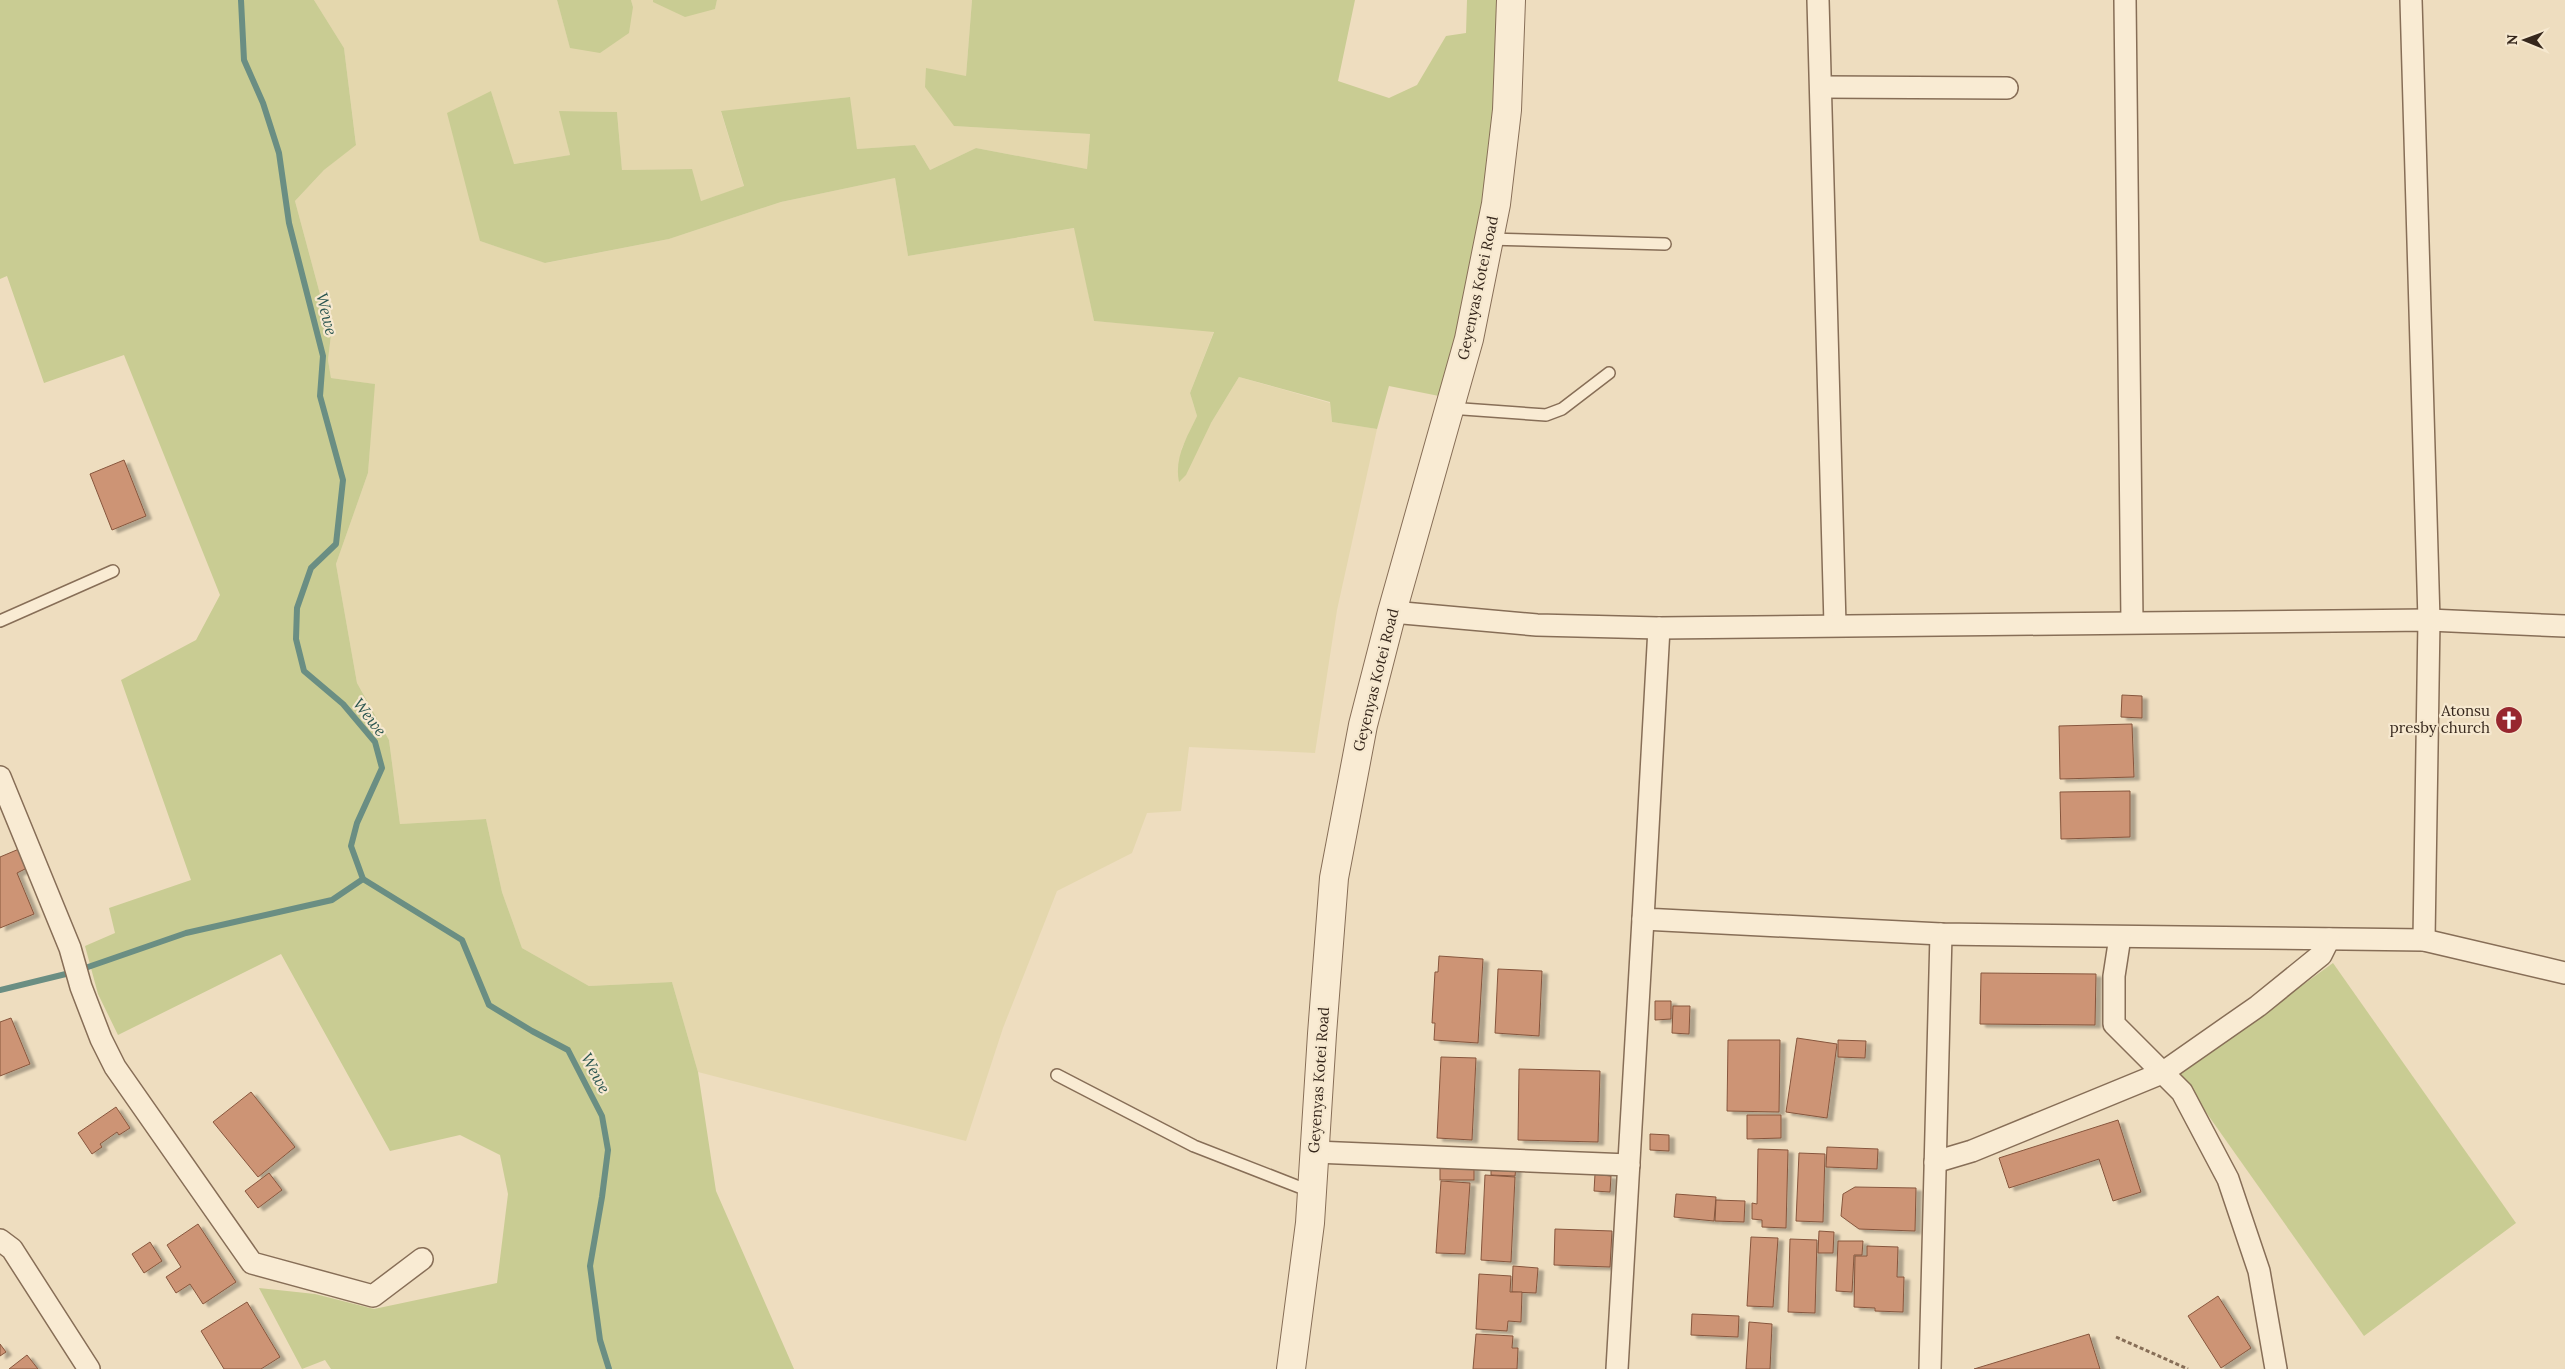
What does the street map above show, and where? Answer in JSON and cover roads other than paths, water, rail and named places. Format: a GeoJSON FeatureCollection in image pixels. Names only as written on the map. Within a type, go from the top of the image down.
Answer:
{"type":"FeatureCollection","features":[{"type":"Feature","properties":{"kind":"street","name":"Geyenyas Kotei Road"},"geometry":{"type":"LineString","coordinates":[[1291,1369],[1310,1222],[1334,878],[1363,725],[1392,612],[1469,339],[1503,159],[1508,110],[1511,0]]}},
{"type":"Feature","properties":{"kind":"street"},"geometry":{"type":"LineString","coordinates":[[1818,0],[1834,625]]}},
{"type":"Feature","properties":{"kind":"street"},"geometry":{"type":"LineString","coordinates":[[2124,0],[2132,622]]}},
{"type":"Feature","properties":{"kind":"street"},"geometry":{"type":"LineString","coordinates":[[2411,0],[2429,620],[2424,940]]}},
{"type":"Feature","properties":{"kind":"street"},"geometry":{"type":"LineString","coordinates":[[1821,87],[2007,88]]}},
{"type":"Feature","properties":{"kind":"street"},"geometry":{"type":"LineString","coordinates":[[1392,612],[1536,624],[1659,628],[2429,620],[2565,626]]}},
{"type":"Feature","properties":{"kind":"street"},"geometry":{"type":"LineString","coordinates":[[1617,1369],[1659,628]]}},
{"type":"Feature","properties":{"kind":"street"},"geometry":{"type":"LineString","coordinates":[[0,778],[70,948],[81,987],[101,1039],[115,1067],[252,1263],[374,1296],[422,1259]]}},
{"type":"Feature","properties":{"kind":"street"},"geometry":{"type":"LineString","coordinates":[[1643,919],[1941,934],[2424,940],[2565,973]]}},
{"type":"Feature","properties":{"kind":"street"},"geometry":{"type":"LineString","coordinates":[[1930,1369],[1941,934]]}},
{"type":"Feature","properties":{"kind":"street"},"geometry":{"type":"LineString","coordinates":[[2120,937],[2114,976],[2114,1024],[2182,1092],[2228,1179],[2259,1271],[2276,1369]]}},
{"type":"Feature","properties":{"kind":"street"},"geometry":{"type":"LineString","coordinates":[[1935,1162],[1972,1151],[2162,1073],[2258,1006],[2321,955],[2329,939]]}},
{"type":"Feature","properties":{"kind":"street"},"geometry":{"type":"LineString","coordinates":[[1314,1152],[1629,1165]]}},
{"type":"Feature","properties":{"kind":"street"},"geometry":{"type":"LineString","coordinates":[[0,1240],[12,1249],[89,1369]]}},
{"type":"Feature","properties":{"kind":"lane"},"geometry":{"type":"LineString","coordinates":[[1488,239],[1665,244]]}},
{"type":"Feature","properties":{"kind":"lane"},"geometry":{"type":"LineString","coordinates":[[1449,408],[1546,415],[1562,409],[1608,373]]}},
{"type":"Feature","properties":{"kind":"lane"},"geometry":{"type":"LineString","coordinates":[[0,621],[114,571]]}},
{"type":"Feature","properties":{"kind":"lane"},"geometry":{"type":"LineString","coordinates":[[1057,1075],[1194,1146],[1312,1192]]}},
{"type":"Feature","properties":{"kind":"waterway","name":"Wewe"},"geometry":{"type":"LineString","coordinates":[[241,0],[244,60],[263,103],[279,153],[289,223],[323,356],[320,396],[343,480],[336,544],[311,568],[297,608],[296,639],[304,671],[343,704],[375,742],[382,768],[357,823],[351,846],[363,879],[462,940],[489,1005],[568,1050],[602,1116],[608,1150],[590,1266],[600,1340],[609,1369]]}},
{"type":"Feature","properties":{"kind":"waterway"},"geometry":{"type":"LineString","coordinates":[[88,967],[186,933],[332,900],[363,879]]}},
{"type":"Feature","properties":{"kind":"waterway"},"geometry":{"type":"LineString","coordinates":[[0,990],[74,972]]}},
{"type":"Feature","properties":{"kind":"place","name":"Atonsu presby church"},"geometry":{"type":"Point","coordinates":[2509,720]}}]}
